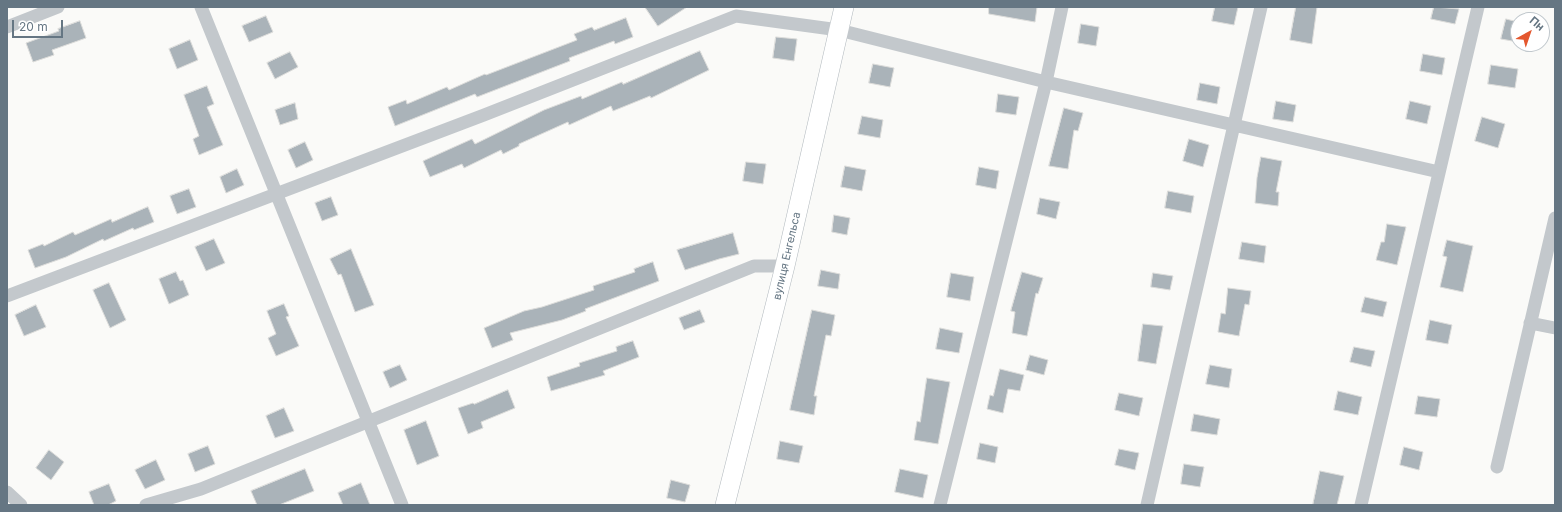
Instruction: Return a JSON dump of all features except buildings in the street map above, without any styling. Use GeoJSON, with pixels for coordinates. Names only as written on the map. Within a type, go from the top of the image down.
{"type":"FeatureCollection","features":[{"type":"Feature","properties":{"kind":"street"},"geometry":{"type":"LineString","coordinates":[[7,27],[58,7]]}},
{"type":"Feature","properties":{"kind":"street"},"geometry":{"type":"LineString","coordinates":[[201,7],[402,505]]}},
{"type":"Feature","properties":{"kind":"street","name":"вулиця Енгельса"},"geometry":{"type":"LineString","coordinates":[[725,505],[785,266],[844,7]]}},
{"type":"Feature","properties":{"kind":"street"},"geometry":{"type":"LineString","coordinates":[[940,505],[1046,82],[1062,7]]}},
{"type":"Feature","properties":{"kind":"street"},"geometry":{"type":"LineString","coordinates":[[1147,505],[1261,7]]}},
{"type":"Feature","properties":{"kind":"street"},"geometry":{"type":"LineString","coordinates":[[1361,505],[1478,7]]}},
{"type":"Feature","properties":{"kind":"street"},"geometry":{"type":"LineString","coordinates":[[7,296],[276,195],[736,16],[839,30],[1046,82],[1439,172]]}},
{"type":"Feature","properties":{"kind":"street"},"geometry":{"type":"LineString","coordinates":[[1497,467],[1555,218]]}},
{"type":"Feature","properties":{"kind":"street"},"geometry":{"type":"LineString","coordinates":[[146,505],[201,489],[754,266],[785,266]]}},
{"type":"Feature","properties":{"kind":"street"},"geometry":{"type":"LineString","coordinates":[[1530,323],[1555,328]]}},
{"type":"Feature","properties":{"kind":"street"},"geometry":{"type":"LineString","coordinates":[[7,492],[21,505]]}}]}
